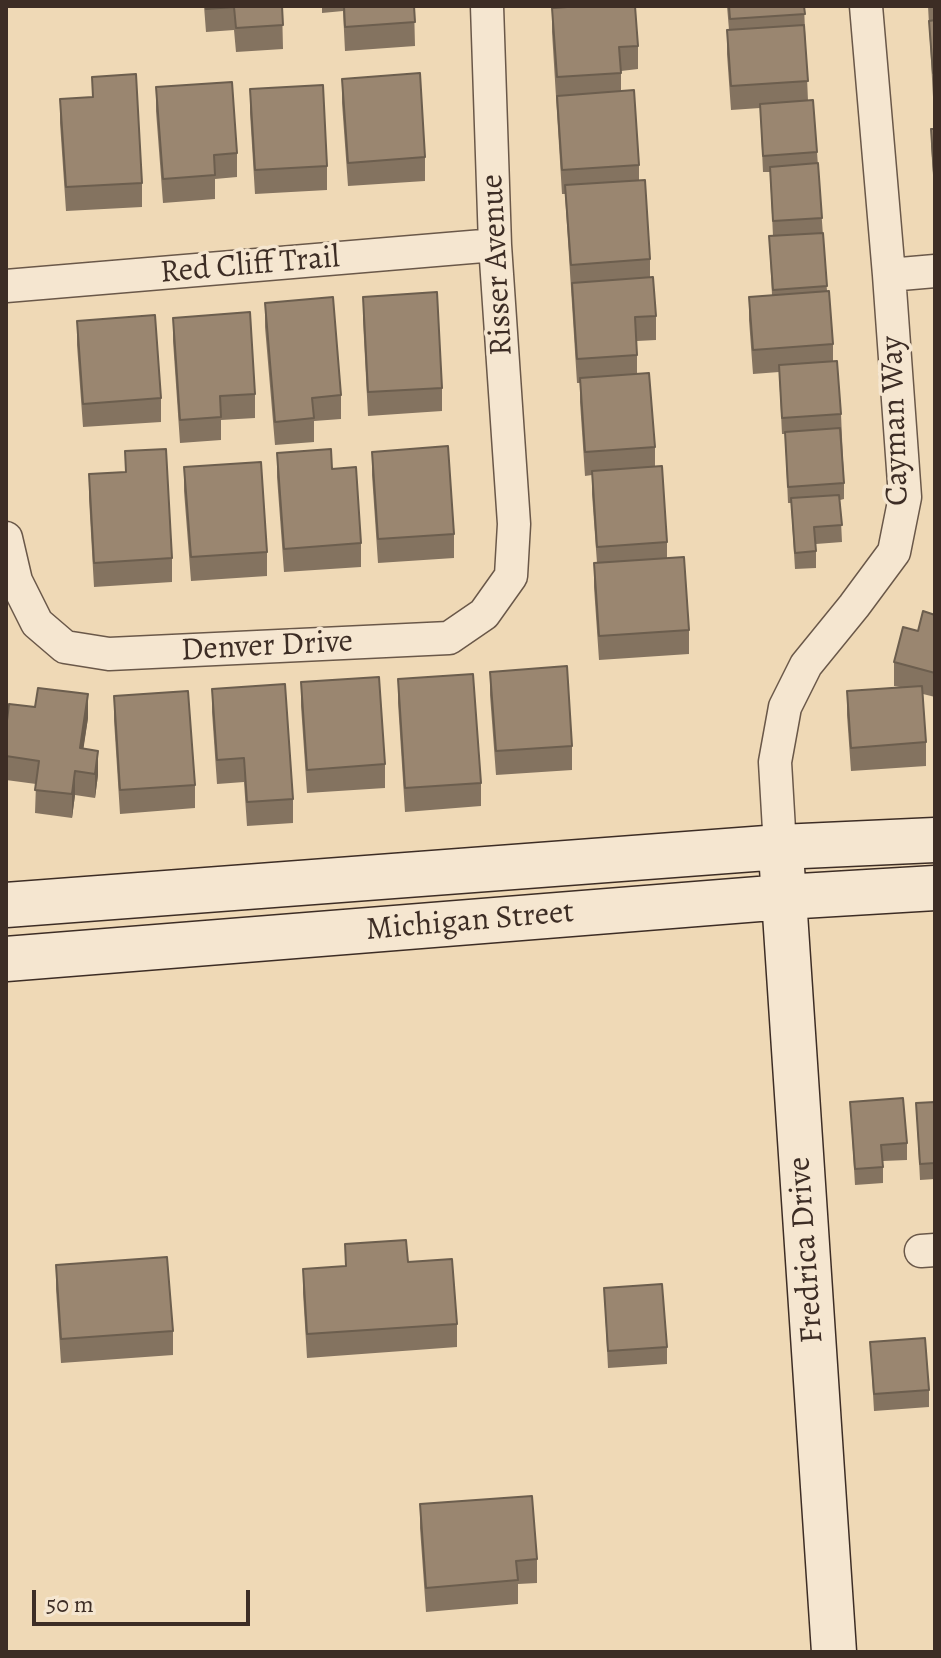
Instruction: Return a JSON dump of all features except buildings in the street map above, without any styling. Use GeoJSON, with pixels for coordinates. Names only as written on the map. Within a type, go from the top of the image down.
{"type":"FeatureCollection","features":[{"type":"Feature","properties":{"kind":"street","name":"Risser Avenue"},"geometry":{"type":"LineString","coordinates":[[487,6],[495,245],[514,524]]}},
{"type":"Feature","properties":{"kind":"street","name":"Cayman Way"},"geometry":{"type":"LineString","coordinates":[[780,847],[775,762],[785,707],[806,665],[894,552],[905,497],[866,6]]}},
{"type":"Feature","properties":{"kind":"street","name":"Red Cliff Trail"},"geometry":{"type":"LineString","coordinates":[[6,286],[495,245]]}},
{"type":"Feature","properties":{"kind":"street"},"geometry":{"type":"LineString","coordinates":[[889,275],[935,271]]}},
{"type":"Feature","properties":{"kind":"street","name":"Denver Drive"},"geometry":{"type":"LineString","coordinates":[[6,538],[16,581],[37,623],[65,647],[109,654],[449,638],[484,614],[511,576],[514,524]]}},
{"type":"Feature","properties":{"kind":"street","name":"Michigan Street"},"geometry":{"type":"LineString","coordinates":[[6,905],[780,847],[935,840]]}},
{"type":"Feature","properties":{"kind":"street","name":"Fredrica Drive"},"geometry":{"type":"LineString","coordinates":[[780,847],[834,1652]]}},
{"type":"Feature","properties":{"kind":"street","name":"Michigan Street"},"geometry":{"type":"LineString","coordinates":[[6,959],[784,897],[935,888]]}}]}
